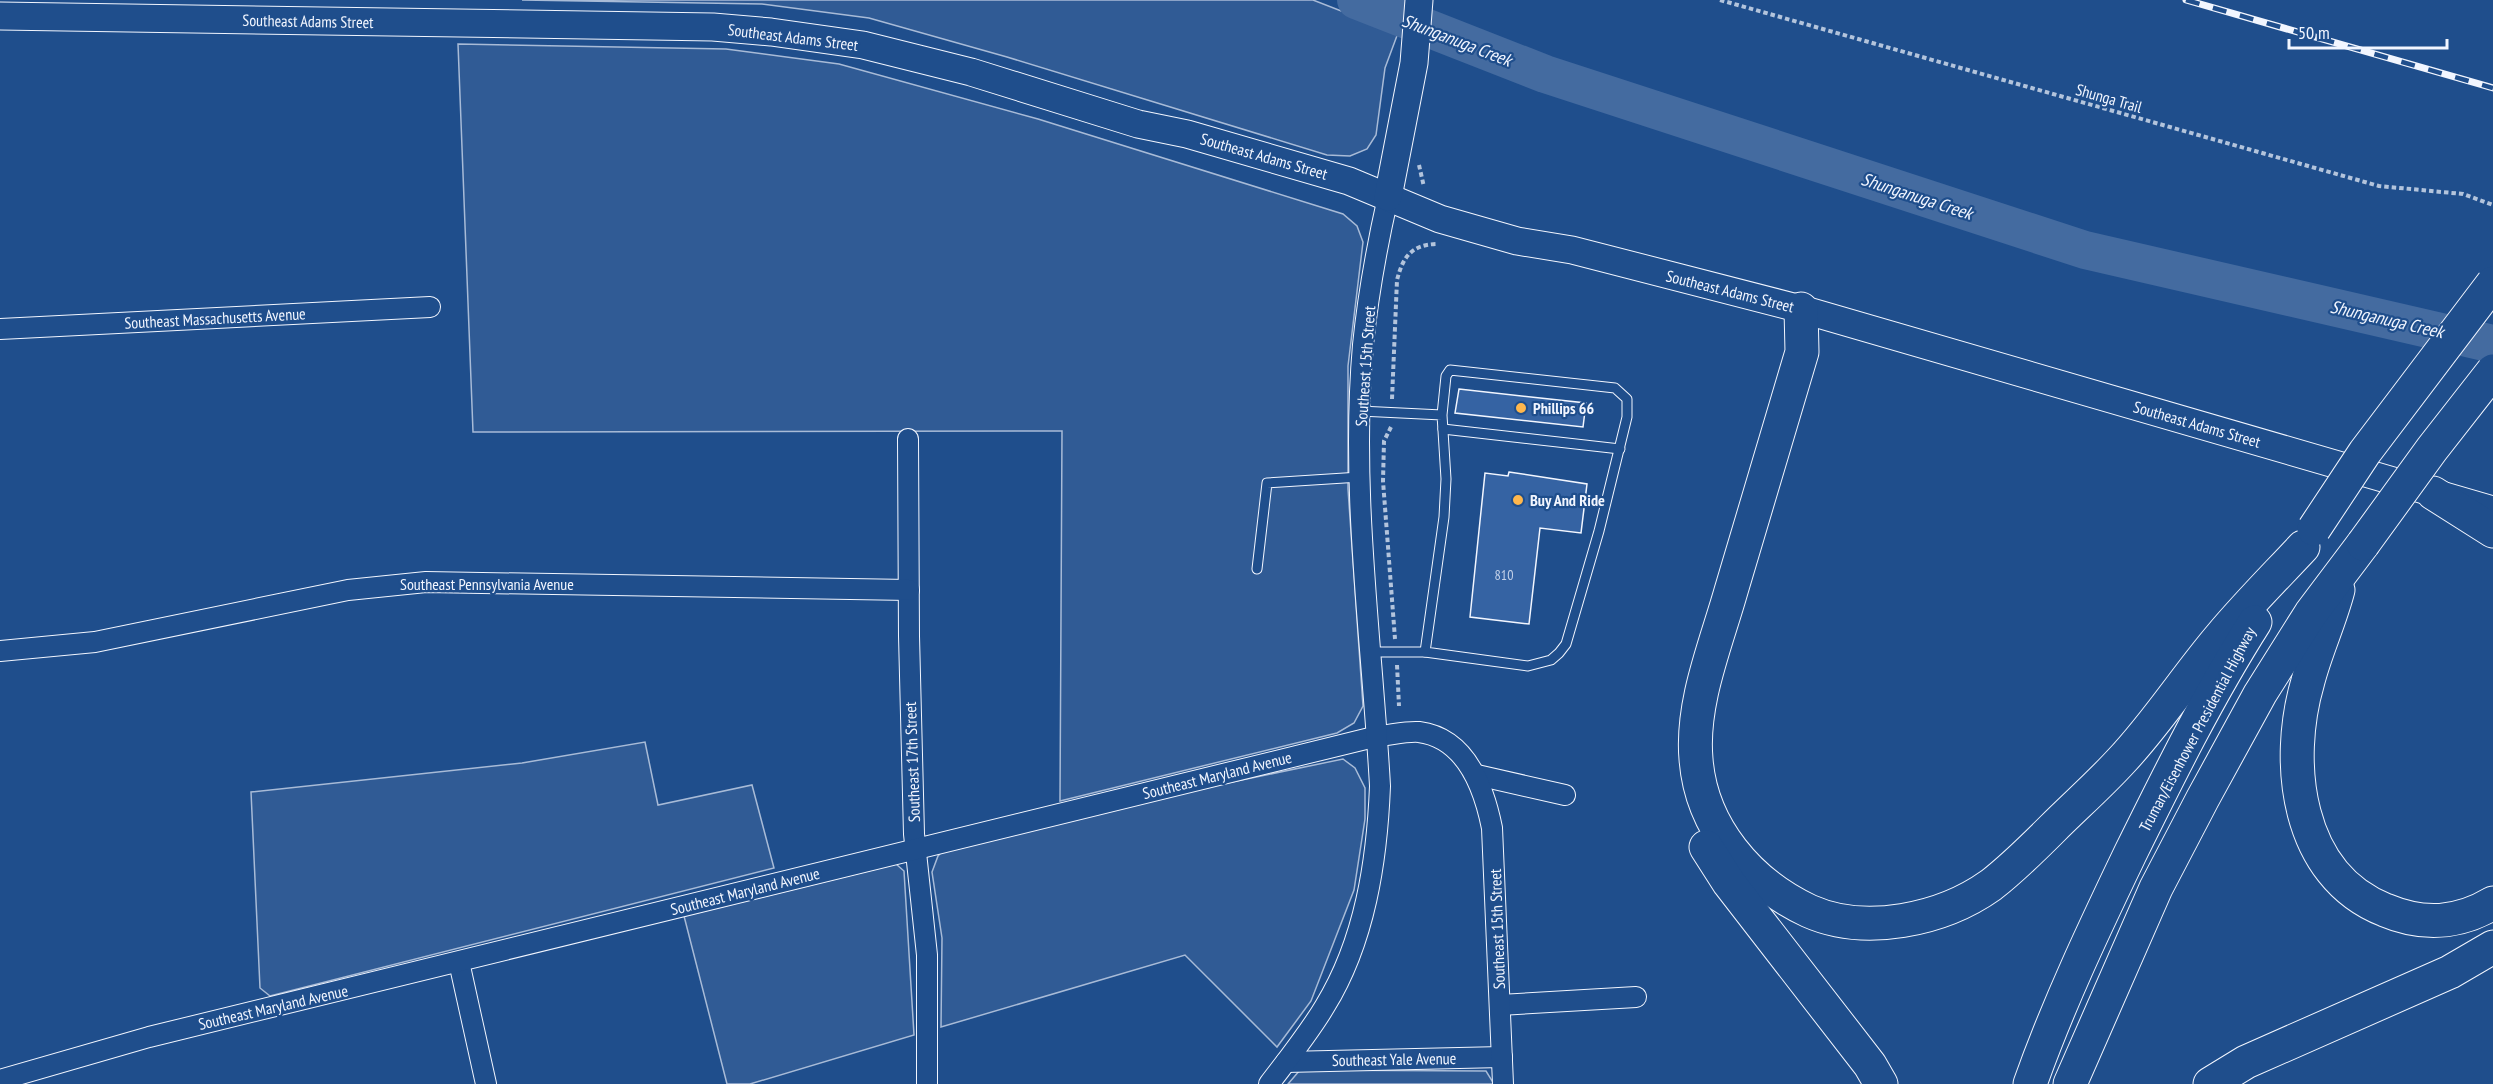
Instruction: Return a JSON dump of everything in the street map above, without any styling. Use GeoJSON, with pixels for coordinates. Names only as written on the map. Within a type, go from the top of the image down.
{"type":"FeatureCollection","features":[{"type":"Feature","properties":{"kind":"highway","name":"Truman/Eisenhower Presidential Highway"},"geometry":{"type":"LineString","coordinates":[[2030,1084],[2079,962],[2162,789],[2232,659],[2308,538],[2379,433],[2493,283]]}},
{"type":"Feature","properties":{"kind":"highway"},"geometry":{"type":"LineString","coordinates":[[1801,309],[1802,352],[1711,659],[1696,731],[1696,759],[1702,793],[1712,817],[1738,860],[1762,883],[1787,901],[1816,914],[1846,921],[1882,922],[1939,911],[1990,886],[2013,867],[2122,760],[2222,635],[2308,538]]}},
{"type":"Feature","properties":{"kind":"highway"},"geometry":{"type":"LineString","coordinates":[[1801,309],[1780,346],[1680,697],[1676,731],[1677,756],[1686,804],[1700,838],[1729,883],[1870,1065],[1881,1084]]}},
{"type":"Feature","properties":{"kind":"highway"},"geometry":{"type":"LineString","coordinates":[[2070,1084],[2156,888],[2260,694],[2311,613],[2432,449],[2493,371]]}},
{"type":"Feature","properties":{"kind":"highway"},"geometry":{"type":"LineString","coordinates":[[2433,493],[2493,531]]}},
{"type":"Feature","properties":{"kind":"highway"},"geometry":{"type":"LineString","coordinates":[[2342,574],[2329,626],[2307,681],[2297,749],[2301,804],[2313,840],[2328,866],[2349,889],[2375,907],[2402,917],[2443,922],[2472,916],[2493,903]]}},
{"type":"Feature","properties":{"kind":"highway"},"geometry":{"type":"LineString","coordinates":[[2210,1084],[2246,1062],[2450,972],[2493,947]]}},
{"type":"Feature","properties":{"kind":"main road","name":"Southeast 15th Street"},"geometry":{"type":"LineString","coordinates":[[1388,197],[1403,128],[1419,0]]}},
{"type":"Feature","properties":{"kind":"main road","name":"Southeast Adams Street"},"geometry":{"type":"LineString","coordinates":[[0,16],[713,27],[863,45],[970,72],[1138,124],[1187,134],[1349,181],[1440,219],[1517,241],[1572,250],[1801,309],[2493,510]]}},
{"type":"Feature","properties":{"kind":"street","name":"Southeast 15th Street"},"geometry":{"type":"LineString","coordinates":[[1269,1084],[1326,1005],[1346,963],[1361,921],[1372,875],[1378,830],[1380,786],[1360,477],[1360,411],[1367,313],[1377,245],[1388,197]]}},
{"type":"Feature","properties":{"kind":"street","name":"Southeast Massachusetts Avenue"},"geometry":{"type":"LineString","coordinates":[[0,329],[430,307]]}},
{"type":"Feature","properties":{"kind":"street","name":"Southeast 17th Street"},"geometry":{"type":"LineString","coordinates":[[908,439],[909,590],[916,849],[927,955],[927,1084]]}},
{"type":"Feature","properties":{"kind":"street","name":"Southeast Pennsylvania Avenue"},"geometry":{"type":"LineString","coordinates":[[0,651],[44,649],[94,642],[348,590],[426,582],[909,590]]}},
{"type":"Feature","properties":{"kind":"street","name":"Southeast Maryland Avenue"},"geometry":{"type":"LineString","coordinates":[[0,1080],[148,1037],[1377,736],[1417,732],[1433,735],[1448,742],[1477,776]]}},
{"type":"Feature","properties":{"kind":"street","name":"Southeast 15th Street"},"geometry":{"type":"LineString","coordinates":[[1477,776],[1486,795],[1492,828],[1503,1084]]}},
{"type":"Feature","properties":{"kind":"street"},"geometry":{"type":"LineString","coordinates":[[1477,776],[1565,795]]}},
{"type":"Feature","properties":{"kind":"street"},"geometry":{"type":"LineString","coordinates":[[459,962],[486,1084]]}},
{"type":"Feature","properties":{"kind":"street"},"geometry":{"type":"LineString","coordinates":[[1500,1005],[1636,997]]}},
{"type":"Feature","properties":{"kind":"street","name":"Southeast Yale Avenue"},"geometry":{"type":"LineString","coordinates":[[1286,1062],[1502,1057]]}},
{"type":"Feature","properties":{"kind":"lane"},"geometry":{"type":"LineString","coordinates":[[1372,652],[1425,652],[1528,666],[1541,664],[1559,653],[1566,644],[1620,449],[1628,407],[1622,392],[1615,388],[1450,370],[1446,376],[1442,415],[1446,479],[1444,517],[1425,652]]}},
{"type":"Feature","properties":{"kind":"lane"},"geometry":{"type":"LineString","coordinates":[[1360,411],[1442,415]]}},
{"type":"Feature","properties":{"kind":"lane"},"geometry":{"type":"LineString","coordinates":[[1443,429],[1620,449]]}},
{"type":"Feature","properties":{"kind":"lane"},"geometry":{"type":"LineString","coordinates":[[1257,569],[1267,483],[1360,477]]}},
{"type":"Feature","properties":{"kind":"path","name":"Shunga Trail"},"geometry":{"type":"LineString","coordinates":[[1720,0],[2379,186],[2463,194],[2493,205]]}},
{"type":"Feature","properties":{"kind":"shaded area"},"geometry":{"type":"Polygon","coordinates":[[[522,0],[1313,0],[1398,33],[1385,68],[1376,135],[1367,149],[1350,156],[1327,155],[1007,57],[869,18],[762,4],[522,0]]]}},
{"type":"Feature","properties":{"kind":"shaded area"},"geometry":{"type":"Polygon","coordinates":[[[458,44],[726,49],[839,64],[1038,119],[1343,214],[1357,226],[1363,242],[1348,366],[1348,489],[1363,706],[1354,723],[1337,733],[1060,801],[1062,431],[473,432],[458,44]]]}},
{"type":"Feature","properties":{"kind":"shaded area"},"geometry":{"type":"Polygon","coordinates":[[[645,742],[658,805],[752,785],[774,868],[270,996],[260,988],[251,792],[522,763],[645,742]]]}},
{"type":"Feature","properties":{"kind":"shaded area"},"geometry":{"type":"Polygon","coordinates":[[[1343,759],[1355,768],[1365,788],[1365,819],[1354,890],[1311,1001],[1277,1047],[1185,955],[941,1027],[942,938],[932,872],[938,856],[952,840],[1343,759]]]}},
{"type":"Feature","properties":{"kind":"shaded area"},"geometry":{"type":"Polygon","coordinates":[[[896,864],[904,871],[914,1035],[750,1084],[727,1084],[684,916],[896,864]]]}},
{"type":"Feature","properties":{"kind":"shaded area"},"geometry":{"type":"Polygon","coordinates":[[[1300,1070],[1486,1071],[1494,1084],[1288,1084],[1300,1070]]]}},
{"type":"Feature","properties":{"kind":"building","name":"Phillips 66"},"geometry":{"type":"Polygon","coordinates":[[[1459,389],[1586,403],[1583,427],[1455,413],[1459,389]]]}},
{"type":"Feature","properties":{"kind":"building"},"geometry":{"type":"Polygon","coordinates":[[[1509,472],[1587,484],[1581,533],[1540,528],[1529,624],[1470,617],[1485,473],[1508,476],[1509,472]]]}},
{"type":"Feature","properties":{"kind":"waterway","name":"Shunganuga Creek"},"geometry":{"type":"LineString","coordinates":[[1356,0],[1545,74],[2085,250],[2493,344]]}},
{"type":"Feature","properties":{"kind":"railway"},"geometry":{"type":"LineString","coordinates":[[2186,0],[2493,88]]}},
{"type":"Feature","properties":{"kind":"place","name":"Phillips 66"},"geometry":{"type":"Point","coordinates":[1521,408]}},
{"type":"Feature","properties":{"kind":"place","name":"Buy And Ride"},"geometry":{"type":"Point","coordinates":[1518,500]}}]}
